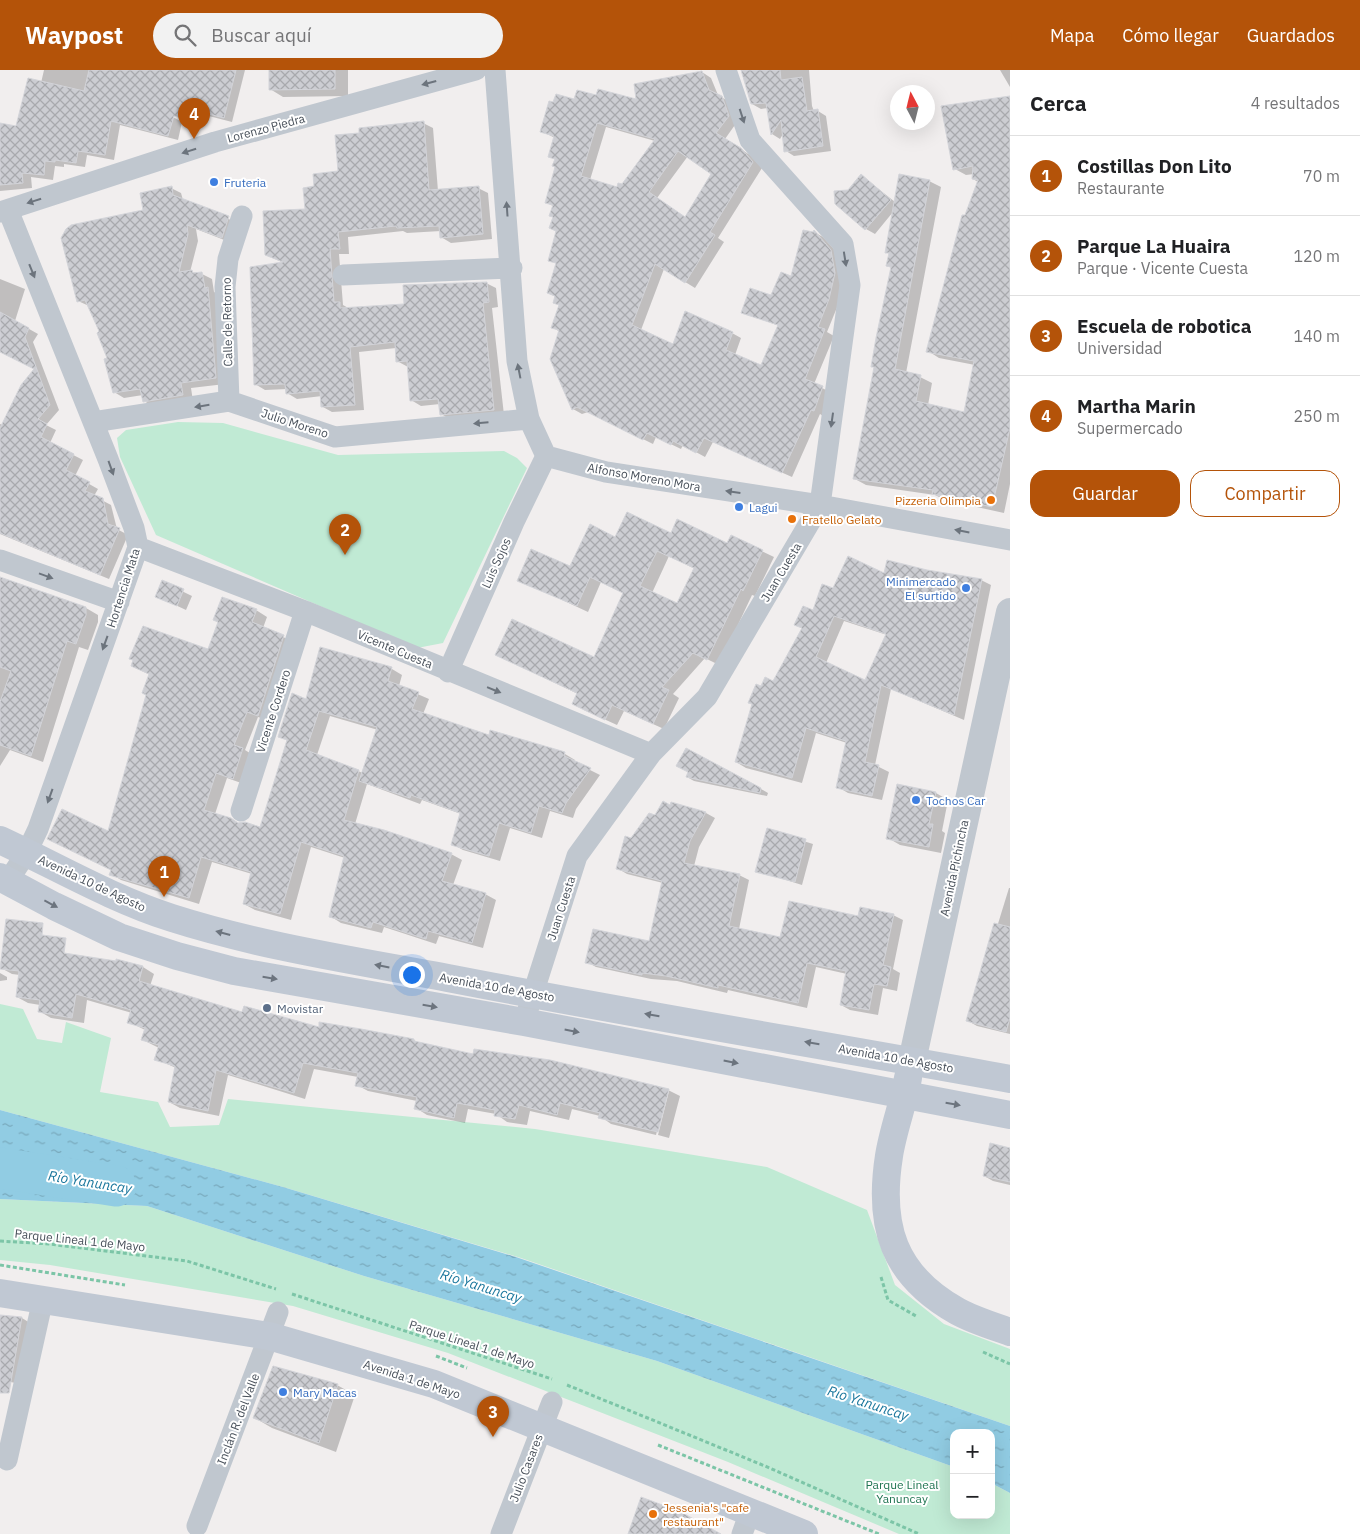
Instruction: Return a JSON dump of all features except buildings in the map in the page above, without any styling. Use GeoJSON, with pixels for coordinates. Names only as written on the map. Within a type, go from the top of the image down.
{"type":"FeatureCollection","features":[{"type":"Feature","properties":{"kind":"main road","name":"Avenida 10 de Agosto"},"geometry":{"type":"LineString","coordinates":[[0,840],[128,901],[170,918],[285,947],[533,995],[1010,1078]]}},
{"type":"Feature","properties":{"kind":"main road"},"geometry":{"type":"LineString","coordinates":[[4,879],[118,937],[234,972],[524,1022],[1010,1114]]}},
{"type":"Feature","properties":{"kind":"main road","name":"Avenida Pichincha"},"geometry":{"type":"LineString","coordinates":[[912,1061],[889,1155],[885,1186],[884,1212],[891,1242],[905,1266],[927,1291],[957,1312],[1010,1332]]}},
{"type":"Feature","properties":{"kind":"main road","name":"Avenida 1 de Mayo"},"geometry":{"type":"LineString","coordinates":[[0,1293],[273,1324],[434,1384],[541,1428],[746,1523],[804,1534]]}},
{"type":"Feature","properties":{"kind":"street","name":"Lorenzo Piedra"},"geometry":{"type":"LineString","coordinates":[[4,211],[215,142],[476,70]]}},
{"type":"Feature","properties":{"kind":"street"},"geometry":{"type":"LineString","coordinates":[[495,70],[512,268],[517,361],[529,419],[546,456]]}},
{"type":"Feature","properties":{"kind":"street","name":"Juan Cuesta"},"geometry":{"type":"LineString","coordinates":[[524,1022],[578,856],[651,754],[707,697],[820,505],[850,285],[843,244],[750,140],[726,70]]}},
{"type":"Feature","properties":{"kind":"street","name":"Hortencia Mata"},"geometry":{"type":"LineString","coordinates":[[4,211],[93,422],[134,528],[138,547],[38,829],[27,852],[4,879]]}},
{"type":"Feature","properties":{"kind":"street","name":"Calle de Retorno"},"geometry":{"type":"LineString","coordinates":[[229,401],[225,288],[228,260],[242,216]]}},
{"type":"Feature","properties":{"kind":"street"},"geometry":{"type":"LineString","coordinates":[[343,275],[512,268]]}},
{"type":"Feature","properties":{"kind":"street","name":"Julio Moreno"},"geometry":{"type":"LineString","coordinates":[[93,422],[229,401],[335,436],[529,419]]}},
{"type":"Feature","properties":{"kind":"street","name":"Alfonso Moreno Mora"},"geometry":{"type":"LineString","coordinates":[[546,456],[623,475],[820,505],[1010,540]]}},
{"type":"Feature","properties":{"kind":"street","name":"Luis Sojos"},"geometry":{"type":"LineString","coordinates":[[448,672],[514,522],[546,456]]}},
{"type":"Feature","properties":{"kind":"street","name":"Vicente Cuesta"},"geometry":{"type":"LineString","coordinates":[[138,547],[306,612],[651,754]]}},
{"type":"Feature","properties":{"kind":"street"},"geometry":{"type":"LineString","coordinates":[[0,560],[119,602]]}},
{"type":"Feature","properties":{"kind":"street","name":"Vicente Cordero"},"geometry":{"type":"LineString","coordinates":[[241,811],[306,612]]}},
{"type":"Feature","properties":{"kind":"street","name":"Avenida Pichincha"},"geometry":{"type":"LineString","coordinates":[[912,1061],[1010,612]]}},
{"type":"Feature","properties":{"kind":"street"},"geometry":{"type":"LineString","coordinates":[[8,1460],[43,1299]]}},
{"type":"Feature","properties":{"kind":"street","name":"Inclán R. del Valle"},"geometry":{"type":"LineString","coordinates":[[197,1526],[273,1324]]}},
{"type":"Feature","properties":{"kind":"street","name":"Julio Casares"},"geometry":{"type":"LineString","coordinates":[[501,1534],[552,1402]]}},
{"type":"Feature","properties":{"kind":"path","name":"Parque Lineal 1 de Mayo"},"geometry":{"type":"LineString","coordinates":[[0,1241],[49,1244],[187,1261],[279,1290]]}},
{"type":"Feature","properties":{"kind":"path","name":"Parque Lineal 1 de Mayo"},"geometry":{"type":"LineString","coordinates":[[288,1292],[552,1379],[765,1466],[919,1534]]}},
{"type":"Feature","properties":{"kind":"green space"},"geometry":{"type":"Polygon","coordinates":[[[178,422],[223,423],[338,455],[504,451],[517,458],[527,468],[443,643],[417,648],[156,535],[120,457],[117,438],[126,430],[178,422]]]}},
{"type":"Feature","properties":{"kind":"green space"},"geometry":{"type":"Polygon","coordinates":[[[0,1004],[23,1009],[37,1039],[62,1043],[66,1022],[111,1038],[100,1092],[158,1102],[170,1127],[219,1125],[228,1099],[535,1129],[767,1167],[867,1210],[895,1285],[944,1324],[1010,1349],[1010,1426],[521,1258],[283,1187],[0,1110],[0,1004]]]}},
{"type":"Feature","properties":{"kind":"green space","name":"Parque Lineal Yanuncay"},"geometry":{"type":"Polygon","coordinates":[[[0,1199],[147,1206],[364,1276],[657,1361],[950,1466],[950,1519],[995,1519],[995,1485],[1010,1493],[1010,1534],[899,1534],[728,1462],[448,1353],[293,1306],[50,1265],[0,1260],[0,1199]]]}},
{"type":"Feature","properties":{"kind":"water"},"geometry":{"type":"Polygon","coordinates":[[[0,1110],[283,1187],[516,1257],[1010,1426],[1010,1493],[995,1485],[995,1429],[950,1429],[950,1466],[657,1361],[364,1276],[147,1206],[0,1199],[0,1185],[31,1184],[71,1175],[74,1169],[0,1148],[0,1110]]]}},
{"type":"Feature","properties":{"kind":"waterway","name":"Río Yanuncay"},"geometry":{"type":"LineString","coordinates":[[0,1168],[116,1186]]}},
{"type":"Feature","properties":{"kind":"place","name":"Martha Marin"},"geometry":{"type":"Point","coordinates":[194,139]}},
{"type":"Feature","properties":{"kind":"place","name":"Fruteria"},"geometry":{"type":"Point","coordinates":[214,182]}},
{"type":"Feature","properties":{"kind":"place","name":"Pizzeria Olimpia"},"geometry":{"type":"Point","coordinates":[991,500]}},
{"type":"Feature","properties":{"kind":"place","name":"Lagui"},"geometry":{"type":"Point","coordinates":[739,507]}},
{"type":"Feature","properties":{"kind":"place","name":"Fratello Gelato"},"geometry":{"type":"Point","coordinates":[792,519]}},
{"type":"Feature","properties":{"kind":"place","name":"Parque La Huaira"},"geometry":{"type":"Point","coordinates":[345,555]}},
{"type":"Feature","properties":{"kind":"place","name":"Minimercado El surtido"},"geometry":{"type":"Point","coordinates":[966,588]}},
{"type":"Feature","properties":{"kind":"place","name":"Tochos Car"},"geometry":{"type":"Point","coordinates":[916,800]}},
{"type":"Feature","properties":{"kind":"place","name":"Costillas Don Lito"},"geometry":{"type":"Point","coordinates":[164,897]}},
{"type":"Feature","properties":{"kind":"place","name":"Movistar"},"geometry":{"type":"Point","coordinates":[267,1008]}},
{"type":"Feature","properties":{"kind":"place","name":"Mary Macas"},"geometry":{"type":"Point","coordinates":[283,1392]}},
{"type":"Feature","properties":{"kind":"place","name":"Escuela de robotica"},"geometry":{"type":"Point","coordinates":[493,1437]}},
{"type":"Feature","properties":{"kind":"place","name":"Jessenia's \"cafe restaurant\""},"geometry":{"type":"Point","coordinates":[653,1514]}}]}
